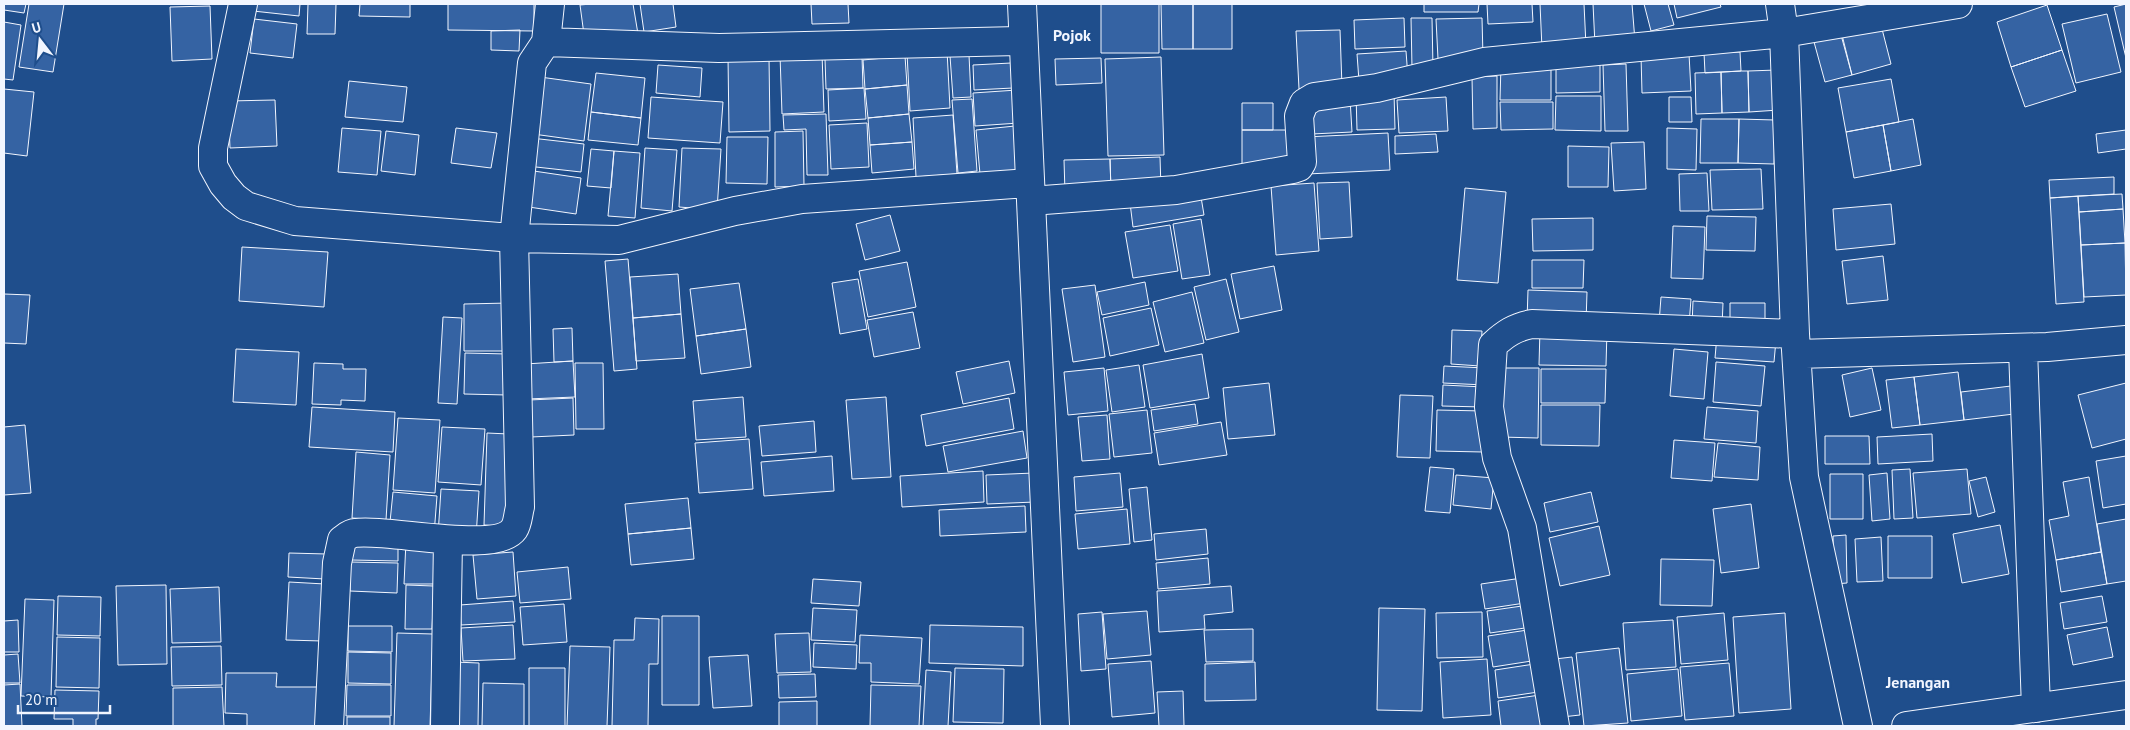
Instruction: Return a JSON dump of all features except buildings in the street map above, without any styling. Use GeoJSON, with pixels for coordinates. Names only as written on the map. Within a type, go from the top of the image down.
{"type":"FeatureCollection","features":[{"type":"Feature","properties":{"kind":"street"},"geometry":{"type":"LineString","coordinates":[[243,4],[213,148],[214,166],[222,184],[246,206],[295,222],[514,238],[619,240],[735,211],[802,199],[1030,192],[1176,190],[1293,169],[1300,166],[1302,162],[1299,116],[1304,103],[1314,97],[1377,88],[1484,62],[1784,33],[1958,4]]}},
{"type":"Feature","properties":{"kind":"street"},"geometry":{"type":"LineString","coordinates":[[329,726],[336,563],[342,540],[355,532],[448,540],[499,539],[514,530],[517,522],[520,506],[514,238],[532,63],[546,42],[550,4]]}},
{"type":"Feature","properties":{"kind":"street"},"geometry":{"type":"LineString","coordinates":[[1022,4],[1055,726]]}},
{"type":"Feature","properties":{"kind":"street"},"geometry":{"type":"LineString","coordinates":[[1780,4],[1784,33],[1796,344],[1804,477],[1858,726]]}},
{"type":"Feature","properties":{"kind":"street"},"geometry":{"type":"LineString","coordinates":[[546,42],[720,48],[1023,41]]}},
{"type":"Feature","properties":{"kind":"street"},"geometry":{"type":"LineString","coordinates":[[1555,726],[1522,528],[1497,458],[1489,407],[1493,345],[1506,333],[1521,326],[1532,324],[1796,344],[2023,348],[2126,340]]}},
{"type":"Feature","properties":{"kind":"street"},"geometry":{"type":"LineString","coordinates":[[2023,348],[2036,708]]}},
{"type":"Feature","properties":{"kind":"street"},"geometry":{"type":"LineString","coordinates":[[445,726],[448,540]]}},
{"type":"Feature","properties":{"kind":"street"},"geometry":{"type":"LineString","coordinates":[[1906,726],[2126,695]]}},
{"type":"Feature","properties":{"kind":"district","name":"Pojok"},"geometry":{"type":"Point","coordinates":[1072,35]}},
{"type":"Feature","properties":{"kind":"district","name":"Jenangan"},"geometry":{"type":"Point","coordinates":[1918,682]}}]}
